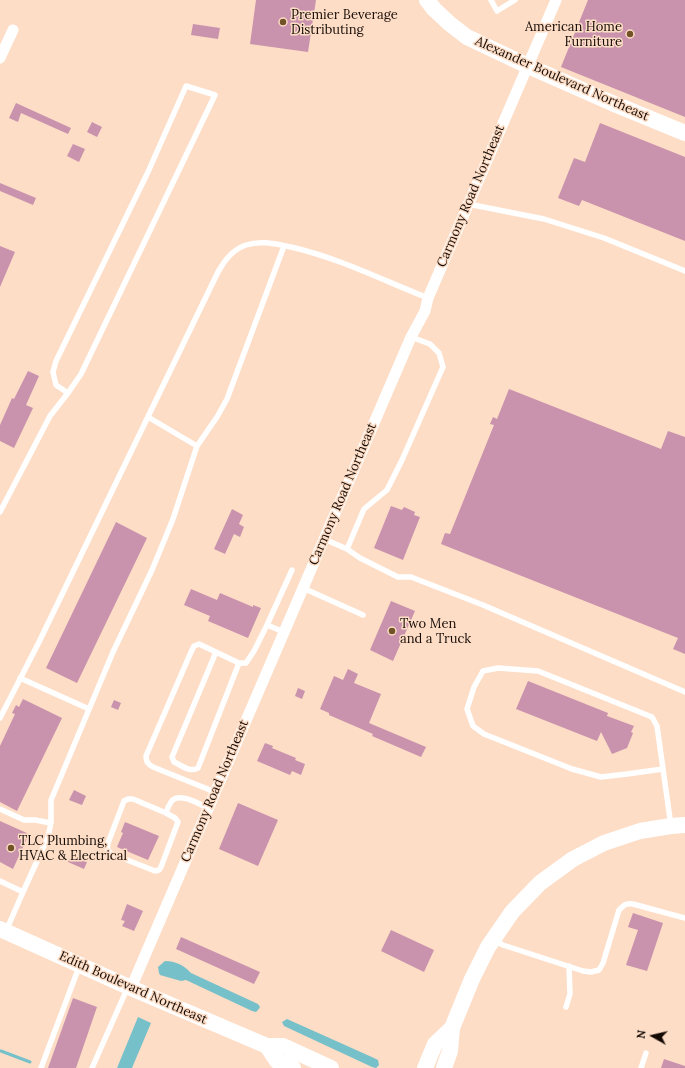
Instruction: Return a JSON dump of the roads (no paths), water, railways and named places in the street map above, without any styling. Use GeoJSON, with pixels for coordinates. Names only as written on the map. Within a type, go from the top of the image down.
{"type":"FeatureCollection","features":[{"type":"Feature","properties":{"kind":"street","name":"Alexander Boulevard Northeast"},"geometry":{"type":"LineString","coordinates":[[427,0],[450,24],[467,37],[612,103],[685,133]]}},
{"type":"Feature","properties":{"kind":"street","name":"Carmony Road Northeast"},"geometry":{"type":"LineString","coordinates":[[129,987],[215,792],[411,337],[425,311],[428,298],[556,0]]}},
{"type":"Feature","properties":{"kind":"street"},"geometry":{"type":"LineString","coordinates":[[0,58],[14,30]]}},
{"type":"Feature","properties":{"kind":"street"},"geometry":{"type":"LineString","coordinates":[[444,1068],[450,1051],[452,1028],[472,979],[488,947],[512,912],[540,883],[574,859],[604,843],[640,831],[678,825]]}},
{"type":"Feature","properties":{"kind":"street","name":"Edith Boulevard Northeast"},"geometry":{"type":"LineString","coordinates":[[3,930],[129,987],[266,1046],[283,1046],[331,1068]]}},
{"type":"Feature","properties":{"kind":"street"},"geometry":{"type":"LineString","coordinates":[[424,1066],[435,1044],[452,1028]]}},
{"type":"Feature","properties":{"kind":"street","name":"Edith Boulevard Northeast"},"geometry":{"type":"LineString","coordinates":[[266,1046],[277,1060],[293,1068]]}},
{"type":"Feature","properties":{"kind":"lane"},"geometry":{"type":"LineString","coordinates":[[491,0],[497,11],[515,0]]}},
{"type":"Feature","properties":{"kind":"lane"},"geometry":{"type":"LineString","coordinates":[[0,512],[50,416],[68,392],[81,374],[215,95],[186,86],[148,172],[56,361],[53,372],[56,385],[68,392]]}},
{"type":"Feature","properties":{"kind":"lane"},"geometry":{"type":"LineString","coordinates":[[468,204],[551,222],[604,238],[685,270]]}},
{"type":"Feature","properties":{"kind":"lane"},"geometry":{"type":"LineString","coordinates":[[0,718],[39,642],[218,272],[231,254],[246,245],[268,242],[330,258],[428,298]]}},
{"type":"Feature","properties":{"kind":"lane"},"geometry":{"type":"LineString","coordinates":[[3,930],[23,892],[48,838],[51,800],[113,652],[152,570],[173,519],[197,446],[217,417],[227,399],[284,246]]}},
{"type":"Feature","properties":{"kind":"lane"},"geometry":{"type":"LineString","coordinates":[[347,548],[364,509],[387,490],[402,460],[443,367],[439,353],[430,344],[411,337]]}},
{"type":"Feature","properties":{"kind":"lane"},"geometry":{"type":"LineString","coordinates":[[148,417],[197,446]]}},
{"type":"Feature","properties":{"kind":"lane"},"geometry":{"type":"LineString","coordinates":[[324,539],[347,548],[360,558],[398,577],[411,577],[483,605],[685,692]]}},
{"type":"Feature","properties":{"kind":"lane"},"geometry":{"type":"LineString","coordinates":[[215,792],[153,767],[146,761],[146,756],[194,646],[199,644],[239,663],[246,663],[267,625],[292,570]]}},
{"type":"Feature","properties":{"kind":"lane"},"geometry":{"type":"LineString","coordinates":[[303,588],[363,615]]}},
{"type":"Feature","properties":{"kind":"lane"},"geometry":{"type":"LineString","coordinates":[[267,625],[284,632]]}},
{"type":"Feature","properties":{"kind":"lane"},"geometry":{"type":"LineString","coordinates":[[216,652],[172,757],[174,762],[191,770],[198,768],[239,663]]}},
{"type":"Feature","properties":{"kind":"lane"},"geometry":{"type":"LineString","coordinates":[[663,769],[601,777],[572,769],[484,734],[474,726],[467,709],[474,687],[484,671],[498,668],[538,671],[652,717],[657,726],[663,769],[678,825]]}},
{"type":"Feature","properties":{"kind":"lane"},"geometry":{"type":"LineString","coordinates":[[20,678],[89,709]]}},
{"type":"Feature","properties":{"kind":"lane"},"geometry":{"type":"LineString","coordinates":[[166,813],[171,800],[177,797],[183,797],[208,808]]}},
{"type":"Feature","properties":{"kind":"lane"},"geometry":{"type":"LineString","coordinates":[[133,799],[166,813],[175,818],[178,822],[162,867],[159,870],[155,871],[108,852],[108,844],[124,801],[133,799]]}},
{"type":"Feature","properties":{"kind":"lane"},"geometry":{"type":"LineString","coordinates":[[0,809],[24,820],[35,820],[50,823]]}},
{"type":"Feature","properties":{"kind":"lane"},"geometry":{"type":"LineString","coordinates":[[0,881],[23,892]]}},
{"type":"Feature","properties":{"kind":"lane"},"geometry":{"type":"LineString","coordinates":[[493,940],[503,945],[591,972],[599,970],[603,963],[618,910],[624,905],[634,904],[685,918]]}},
{"type":"Feature","properties":{"kind":"lane"},"geometry":{"type":"LineString","coordinates":[[41,1068],[80,965]]}},
{"type":"Feature","properties":{"kind":"lane"},"geometry":{"type":"LineString","coordinates":[[566,1007],[570,994],[570,966]]}},
{"type":"Feature","properties":{"kind":"lane"},"geometry":{"type":"LineString","coordinates":[[92,1068],[129,987]]}},
{"type":"Feature","properties":{"kind":"lane"},"geometry":{"type":"LineString","coordinates":[[641,1068],[646,1053]]}},
{"type":"Feature","properties":{"kind":"water"},"geometry":{"type":"Polygon","coordinates":[[[165,961],[179,964],[191,973],[258,1004],[260,1007],[256,1012],[252,1011],[186,980],[181,981],[160,975],[158,967],[165,961]]]}},
{"type":"Feature","properties":{"kind":"water"},"geometry":{"type":"Polygon","coordinates":[[[138,1017],[151,1023],[132,1068],[117,1068],[138,1017]]]}},
{"type":"Feature","properties":{"kind":"water"},"geometry":{"type":"Polygon","coordinates":[[[287,1019],[378,1060],[379,1065],[376,1068],[372,1067],[284,1026],[282,1022],[287,1019]]]}},
{"type":"Feature","properties":{"kind":"waterway"},"geometry":{"type":"LineString","coordinates":[[1,1051],[30,1062]]}},
{"type":"Feature","properties":{"kind":"place","name":"Premier Beverage Distributing"},"geometry":{"type":"Point","coordinates":[283,22]}},
{"type":"Feature","properties":{"kind":"place","name":"American Home Furniture"},"geometry":{"type":"Point","coordinates":[630,34]}},
{"type":"Feature","properties":{"kind":"place","name":"Two Men and a Truck"},"geometry":{"type":"Point","coordinates":[392,631]}},
{"type":"Feature","properties":{"kind":"place","name":"TLC Plumbing, HVAC & Electrical"},"geometry":{"type":"Point","coordinates":[11,848]}}]}
